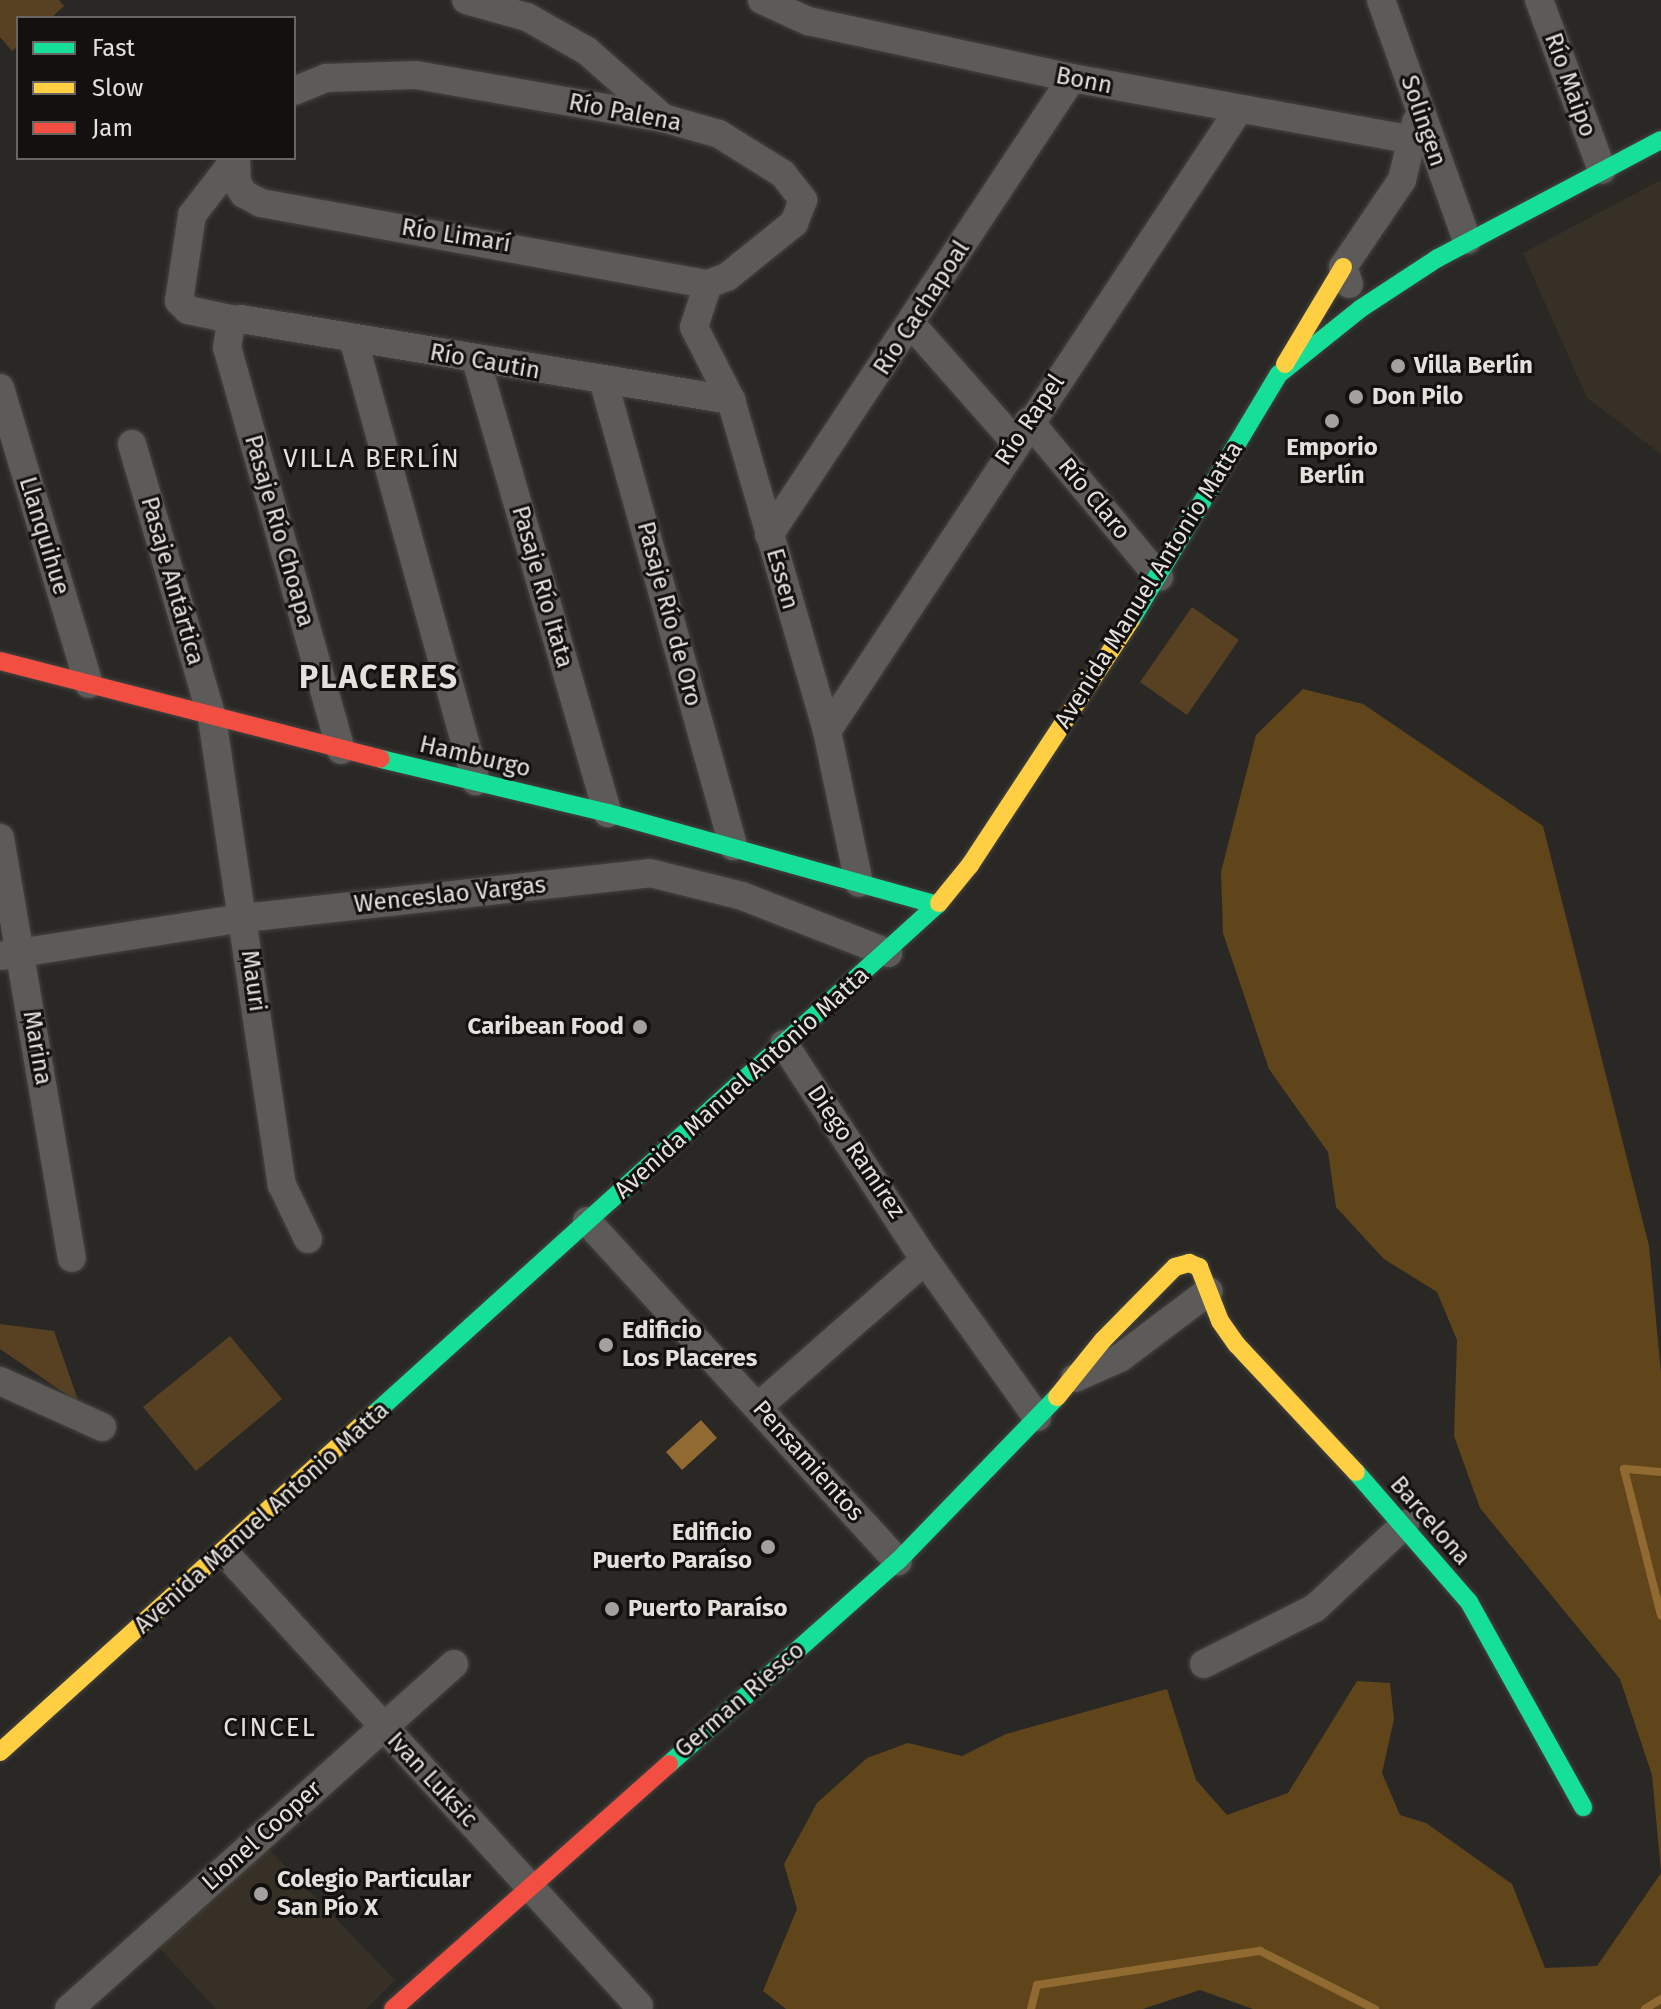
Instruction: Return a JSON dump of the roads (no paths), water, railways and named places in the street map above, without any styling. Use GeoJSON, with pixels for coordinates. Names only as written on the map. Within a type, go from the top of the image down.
{"type":"FeatureCollection","features":[{"type":"Feature","properties":{"kind":"street"},"geometry":{"type":"LineString","coordinates":[[466,0],[527,17],[587,51],[663,118]]}},
{"type":"Feature","properties":{"kind":"street","name":"Bonn"},"geometry":{"type":"LineString","coordinates":[[762,0],[817,23],[1072,78],[1238,111],[1421,142]]}},
{"type":"Feature","properties":{"kind":"street","name":"Solingen"},"geometry":{"type":"LineString","coordinates":[[1381,0],[1419,110],[1421,142],[1447,191],[1467,240]]}},
{"type":"Feature","properties":{"kind":"street","name":"Río Maipo"},"geometry":{"type":"LineString","coordinates":[[1539,0],[1602,170]]}},
{"type":"Feature","properties":{"kind":"street","name":"Río Palena"},"geometry":{"type":"LineString","coordinates":[[296,90],[326,78],[416,75],[663,118],[719,134],[783,174],[803,200],[794,223],[727,277],[708,284]]}},
{"type":"Feature","properties":{"kind":"street","name":"Río Cachapoal"},"geometry":{"type":"LineString","coordinates":[[769,535],[912,325],[1072,78]]}},
{"type":"Feature","properties":{"kind":"street","name":"Río Rapel"},"geometry":{"type":"LineString","coordinates":[[827,731],[1022,431],[1238,111]]}},
{"type":"Feature","properties":{"kind":"street","name":"Avenida Manuel Antonio Matta"},"geometry":{"type":"LineString","coordinates":[[0,1752],[226,1554],[587,1221],[888,953],[937,905],[970,865],[1159,577],[1279,374],[1360,309],[1467,240],[1661,140]]}},
{"type":"Feature","properties":{"kind":"street"},"geometry":{"type":"LineString","coordinates":[[1279,374],[1343,267],[1402,180],[1421,142]]}},
{"type":"Feature","properties":{"kind":"street","name":"Río Cautin"},"geometry":{"type":"LineString","coordinates":[[234,160],[192,215],[179,301],[188,310],[604,383],[731,400]]}},
{"type":"Feature","properties":{"kind":"street","name":"Río Limarí"},"geometry":{"type":"LineString","coordinates":[[236,160],[237,183],[244,194],[261,203],[708,284]]}},
{"type":"Feature","properties":{"kind":"street"},"geometry":{"type":"LineString","coordinates":[[1402,180],[1426,178],[1447,191]]}},
{"type":"Feature","properties":{"kind":"street"},"geometry":{"type":"LineString","coordinates":[[1343,267],[1360,309]]}},
{"type":"Feature","properties":{"kind":"street","name":"Essen"},"geometry":{"type":"LineString","coordinates":[[708,284],[694,327],[731,400],[827,731],[859,883]]}},
{"type":"Feature","properties":{"kind":"street","name":"Pasaje Río Choapa"},"geometry":{"type":"LineString","coordinates":[[238,320],[226,333],[227,348],[341,750]]}},
{"type":"Feature","properties":{"kind":"street","name":"Río Claro"},"geometry":{"type":"LineString","coordinates":[[912,325],[1022,431],[1159,577]]}},
{"type":"Feature","properties":{"kind":"street"},"geometry":{"type":"LineString","coordinates":[[353,338],[476,781]]}},
{"type":"Feature","properties":{"kind":"street","name":"Pasaje Río Itata"},"geometry":{"type":"LineString","coordinates":[[476,360],[608,813]]}},
{"type":"Feature","properties":{"kind":"street","name":"Pasaje Río de Oro"},"geometry":{"type":"LineString","coordinates":[[604,383],[733,846]]}},
{"type":"Feature","properties":{"kind":"street","name":"Llanquihue"},"geometry":{"type":"LineString","coordinates":[[0,388],[89,684]]}},
{"type":"Feature","properties":{"kind":"street","name":"Pasaje Antártica"},"geometry":{"type":"LineString","coordinates":[[132,444],[212,718]]}},
{"type":"Feature","properties":{"kind":"street","name":"Hamburgo"},"geometry":{"type":"LineString","coordinates":[[0,661],[212,718],[608,813],[937,905]]}},
{"type":"Feature","properties":{"kind":"street","name":"Mauri"},"geometry":{"type":"LineString","coordinates":[[212,718],[282,1185],[308,1239]]}},
{"type":"Feature","properties":{"kind":"street","name":"Marina"},"geometry":{"type":"LineString","coordinates":[[0,838],[10,954],[72,1258]]}},
{"type":"Feature","properties":{"kind":"street","name":"Wenceslao Vargas"},"geometry":{"type":"LineString","coordinates":[[10,954],[244,918],[650,873],[742,896],[888,953]]}},
{"type":"Feature","properties":{"kind":"street","name":"Diego Ramírez"},"geometry":{"type":"LineString","coordinates":[[784,1044],[925,1260],[1037,1417]]}},
{"type":"Feature","properties":{"kind":"street","name":"Pensamientos"},"geometry":{"type":"LineString","coordinates":[[587,1221],[898,1561]]}},
{"type":"Feature","properties":{"kind":"street"},"geometry":{"type":"LineString","coordinates":[[759,1406],[925,1260]]}},
{"type":"Feature","properties":{"kind":"street","name":"German Riesco"},"geometry":{"type":"LineString","coordinates":[[393,2009],[528,1884],[898,1561],[1075,1379],[1103,1340],[1175,1267],[1199,1267],[1209,1291],[1120,1358],[1075,1379]]}},
{"type":"Feature","properties":{"kind":"street","name":"Barcelona"},"geometry":{"type":"LineString","coordinates":[[1209,1291],[1220,1321],[1237,1345],[1405,1524],[1469,1602],[1583,1807]]}},
{"type":"Feature","properties":{"kind":"street"},"geometry":{"type":"LineString","coordinates":[[0,1381],[102,1427]]}},
{"type":"Feature","properties":{"kind":"street"},"geometry":{"type":"LineString","coordinates":[[1204,1664],[1315,1608],[1405,1524]]}},
{"type":"Feature","properties":{"kind":"street","name":"Ivan Luksic"},"geometry":{"type":"LineString","coordinates":[[226,1554],[639,2006]]}},
{"type":"Feature","properties":{"kind":"street","name":"Lionel Cooper"},"geometry":{"type":"LineString","coordinates":[[69,2009],[454,1664]]}},
{"type":"Feature","properties":{"kind":"waterway"},"geometry":{"type":"LineString","coordinates":[[1661,1472],[1624,1469],[1661,1615]]}},
{"type":"Feature","properties":{"kind":"waterway"},"geometry":{"type":"LineString","coordinates":[[1031,2009],[1037,1985],[1260,1951],[1375,2009]]}},
{"type":"Feature","properties":{"kind":"waterway"},"geometry":{"type":"LineString","coordinates":[[1645,2009],[1661,1999]]}},
{"type":"Feature","properties":{"kind":"place","name":"Villa Berlín"},"geometry":{"type":"Point","coordinates":[1398,366]}},
{"type":"Feature","properties":{"kind":"place","name":"Don Pilo"},"geometry":{"type":"Point","coordinates":[1356,397]}},
{"type":"Feature","properties":{"kind":"place","name":"Emporio Berlín"},"geometry":{"type":"Point","coordinates":[1332,421]}},
{"type":"Feature","properties":{"kind":"place","name":"Caribean Food"},"geometry":{"type":"Point","coordinates":[640,1027]}},
{"type":"Feature","properties":{"kind":"place","name":"Edificio Los Placeres"},"geometry":{"type":"Point","coordinates":[606,1345]}},
{"type":"Feature","properties":{"kind":"place","name":"Edificio Puerto Paraíso"},"geometry":{"type":"Point","coordinates":[768,1547]}},
{"type":"Feature","properties":{"kind":"place","name":"Puerto Paraíso"},"geometry":{"type":"Point","coordinates":[612,1609]}},
{"type":"Feature","properties":{"kind":"place","name":"Colegio Particular San Pío X"},"geometry":{"type":"Point","coordinates":[261,1894]}},
{"type":"Feature","properties":{"kind":"district","name":"VILLA BERLÍN"},"geometry":{"type":"Point","coordinates":[372,459]}},
{"type":"Feature","properties":{"kind":"district","name":"PLACERES"},"geometry":{"type":"Point","coordinates":[379,677]}},
{"type":"Feature","properties":{"kind":"district","name":"CINCEL"},"geometry":{"type":"Point","coordinates":[270,1728]}}]}
